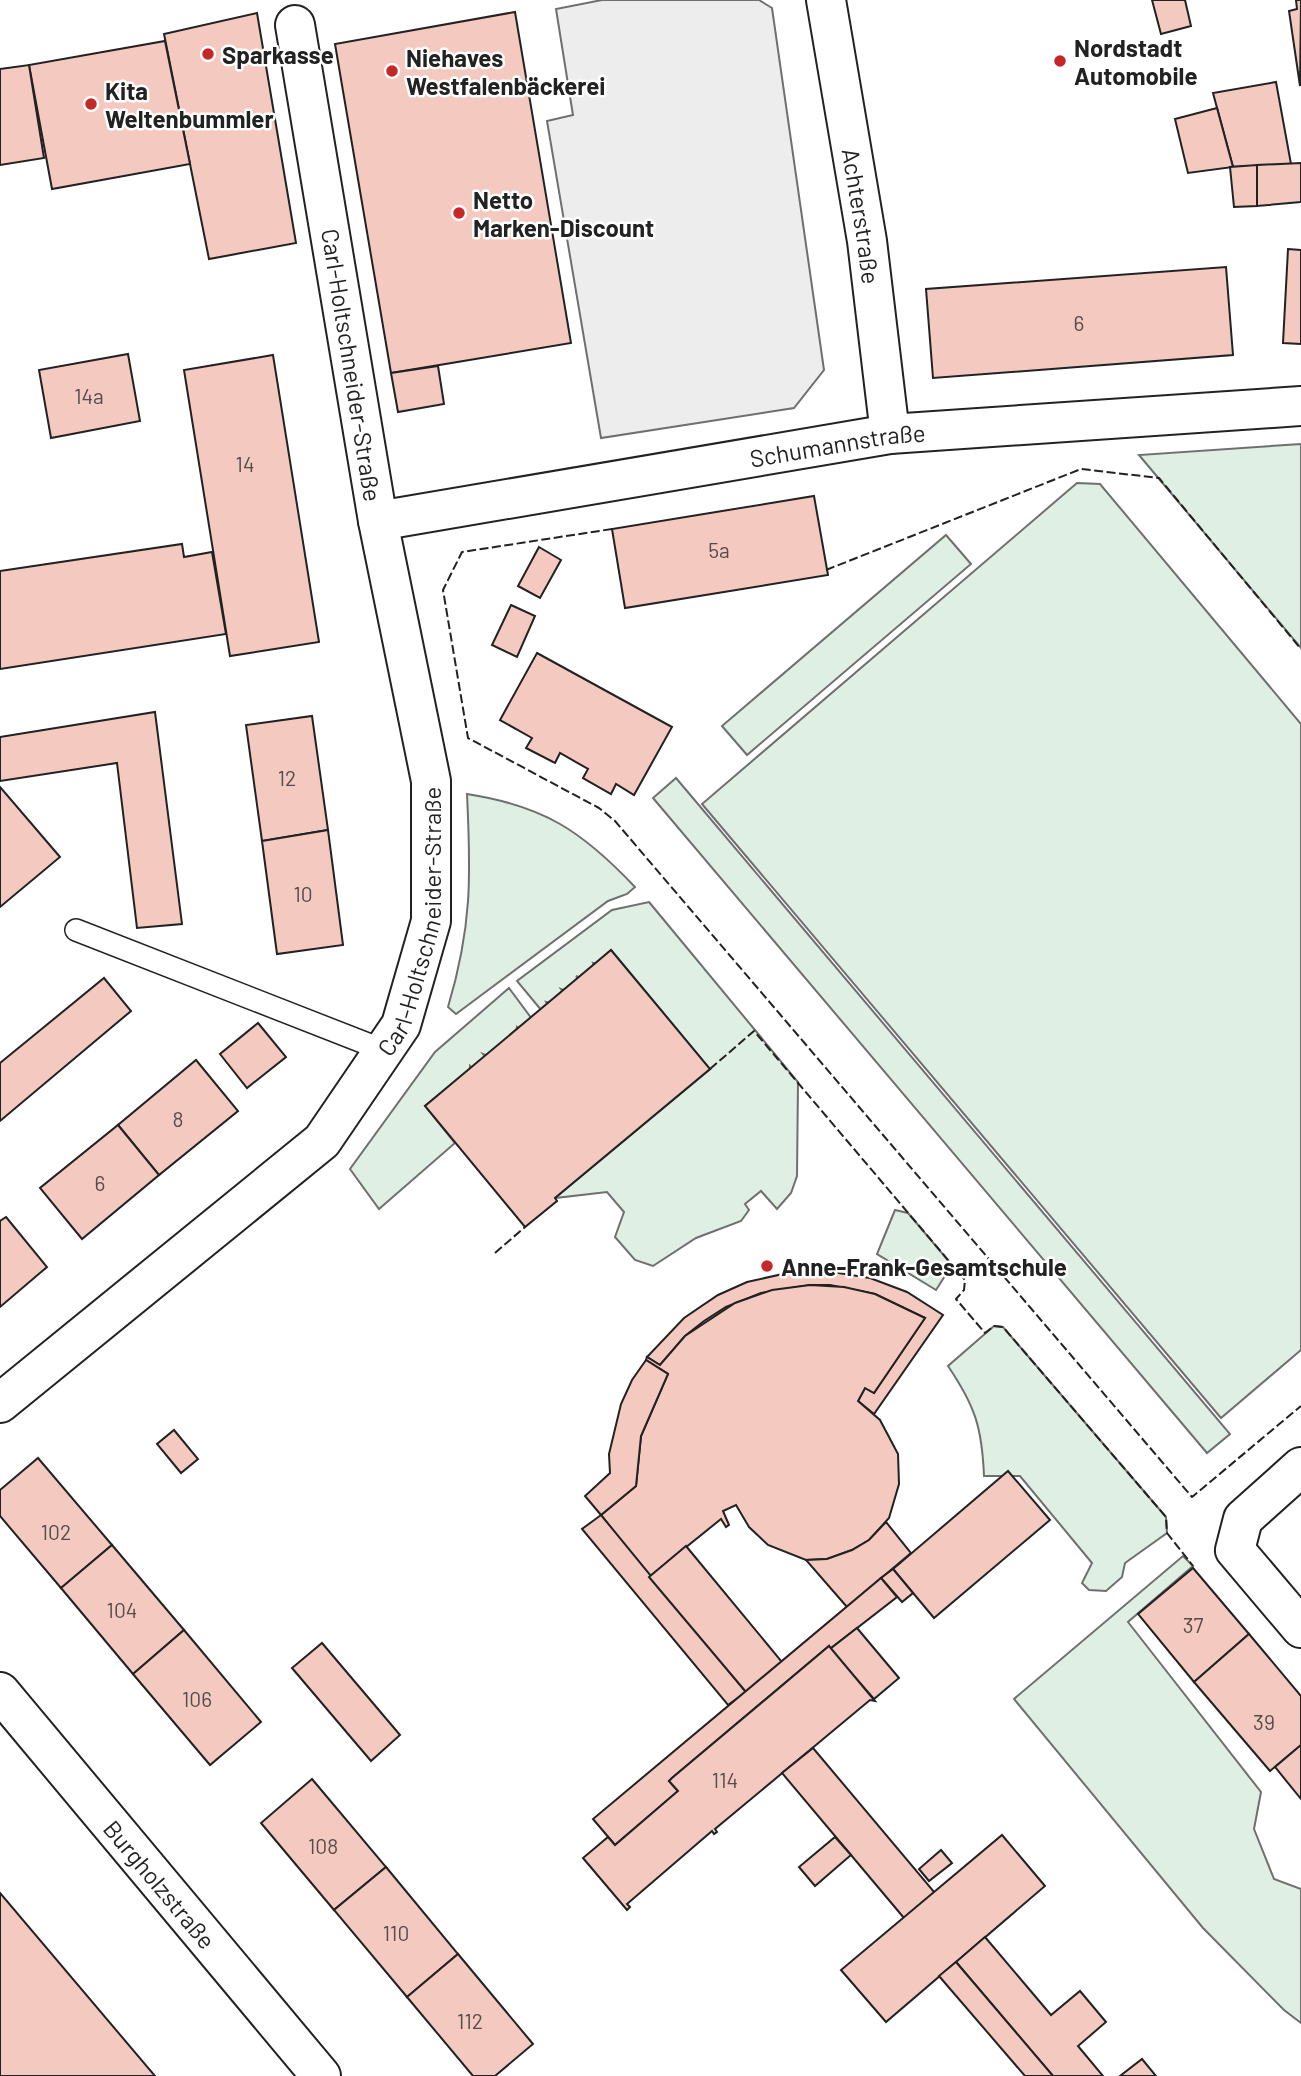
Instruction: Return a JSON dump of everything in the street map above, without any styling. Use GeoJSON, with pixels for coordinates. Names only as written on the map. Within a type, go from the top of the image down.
{"type":"FeatureCollection","features":[{"type":"Feature","properties":{"kind":"street","name":"Achterstraße"},"geometry":{"type":"LineString","coordinates":[[826,0],[867,241],[891,434]]}},
{"type":"Feature","properties":{"kind":"street","name":"Carl-Holtschneider-Straße"},"geometry":{"type":"LineString","coordinates":[[0,1403],[322,1141],[401,1025],[431,921],[431,793],[378,521],[295,25]]}},
{"type":"Feature","properties":{"kind":"street","name":"Schumannstraße"},"geometry":{"type":"LineString","coordinates":[[378,521],[891,434],[1301,406]]}},
{"type":"Feature","properties":{"kind":"street"},"geometry":{"type":"LineString","coordinates":[[1301,1467],[1243,1519],[1235,1550],[1301,1628]]}},
{"type":"Feature","properties":{"kind":"street","name":"Burgholzstraße"},"geometry":{"type":"LineString","coordinates":[[0,1692],[321,2076]]}},
{"type":"Feature","properties":{"kind":"lane"},"geometry":{"type":"LineString","coordinates":[[76,930],[383,1050]]}},
{"type":"Feature","properties":{"kind":"green space"},"geometry":{"type":"Polygon","coordinates":[[[1301,444],[1301,648],[1139,455],[1301,444]]]}},
{"type":"Feature","properties":{"kind":"green space"},"geometry":{"type":"Polygon","coordinates":[[[1077,483],[1100,484],[1301,724],[1301,1350],[1221,1418],[702,804],[1077,483]]]}},
{"type":"Feature","properties":{"kind":"green space"},"geometry":{"type":"Polygon","coordinates":[[[946,535],[971,564],[747,755],[722,726],[946,535]]]}},
{"type":"Feature","properties":{"kind":"green space"},"geometry":{"type":"Polygon","coordinates":[[[676,778],[1230,1434],[1207,1453],[653,798],[676,778]]]}},
{"type":"Feature","properties":{"kind":"green space"},"geometry":{"type":"Polygon","coordinates":[[[467,794],[518,806],[560,824],[597,851],[635,887],[627,894],[608,901],[456,1014],[448,1007],[466,926],[469,876],[467,794]]]}},
{"type":"Feature","properties":{"kind":"green space"},"geometry":{"type":"Polygon","coordinates":[[[649,902],[798,1082],[797,1176],[791,1193],[777,1209],[761,1191],[745,1204],[749,1210],[741,1221],[696,1238],[653,1266],[635,1260],[615,1237],[624,1212],[607,1192],[555,1198],[710,1069],[611,950],[597,964],[593,963],[594,966],[581,978],[576,976],[579,979],[566,991],[561,989],[563,992],[551,1003],[546,1002],[548,1006],[542,1011],[517,981],[612,910],[649,902]]]}},
{"type":"Feature","properties":{"kind":"green space"},"geometry":{"type":"Polygon","coordinates":[[[509,988],[532,1019],[519,1029],[517,1027],[516,1032],[488,1056],[483,1054],[486,1058],[473,1069],[470,1066],[470,1071],[425,1106],[455,1143],[379,1209],[350,1169],[435,1052],[509,988]]]}},
{"type":"Feature","properties":{"kind":"green space"},"geometry":{"type":"Polygon","coordinates":[[[895,1210],[908,1213],[952,1265],[936,1290],[877,1254],[895,1210]]]}},
{"type":"Feature","properties":{"kind":"green space"},"geometry":{"type":"Polygon","coordinates":[[[994,1326],[1003,1327],[1166,1517],[1167,1533],[1125,1563],[1122,1577],[1106,1591],[1089,1590],[1082,1583],[1092,1563],[1020,1476],[984,1476],[979,1430],[971,1405],[948,1366],[994,1326]]]}},
{"type":"Feature","properties":{"kind":"green space"},"geometry":{"type":"Polygon","coordinates":[[[1183,1556],[1193,1566],[1128,1622],[1261,1792],[1254,1829],[1274,1879],[1301,1889],[1301,2023],[1284,2010],[1203,1928],[1014,1699],[1183,1556]]]}},
{"type":"Feature","properties":{"kind":"shaded area"},"geometry":{"type":"Polygon","coordinates":[[[602,0],[759,0],[772,8],[824,370],[794,408],[601,438],[547,121],[573,115],[556,9],[602,0]]]}},
{"type":"Feature","properties":{"kind":"building"},"geometry":{"type":"Polygon","coordinates":[[[1152,0],[1185,0],[1191,26],[1161,34],[1152,0]]]}},
{"type":"Feature","properties":{"kind":"building"},"geometry":{"type":"Polygon","coordinates":[[[1296,0],[1301,0],[1300,86],[1289,11],[1297,9],[1296,0]]]}},
{"type":"Feature","properties":{"kind":"building"},"geometry":{"type":"Polygon","coordinates":[[[515,12],[571,343],[391,373],[335,44],[515,12]]]}},
{"type":"Feature","properties":{"kind":"building"},"geometry":{"type":"Polygon","coordinates":[[[257,13],[296,243],[209,259],[164,34],[257,13]]]}},
{"type":"Feature","properties":{"kind":"building"},"geometry":{"type":"Polygon","coordinates":[[[165,41],[190,164],[52,189],[29,65],[165,41]]]}},
{"type":"Feature","properties":{"kind":"building"},"geometry":{"type":"Polygon","coordinates":[[[29,65],[44,158],[0,165],[0,69],[29,65]]]}},
{"type":"Feature","properties":{"kind":"building"},"geometry":{"type":"Polygon","coordinates":[[[1276,82],[1291,164],[1233,167],[1213,93],[1276,82]]]}},
{"type":"Feature","properties":{"kind":"building"},"geometry":{"type":"Polygon","coordinates":[[[1217,108],[1233,167],[1188,173],[1175,119],[1217,108]]]}},
{"type":"Feature","properties":{"kind":"building"},"geometry":{"type":"Polygon","coordinates":[[[1301,163],[1301,202],[1257,206],[1257,165],[1301,163]]]}},
{"type":"Feature","properties":{"kind":"building"},"geometry":{"type":"Polygon","coordinates":[[[1257,165],[1257,206],[1234,207],[1230,167],[1257,165]]]}},
{"type":"Feature","properties":{"kind":"building"},"geometry":{"type":"Polygon","coordinates":[[[1288,249],[1301,250],[1301,344],[1283,343],[1288,249]]]}},
{"type":"Feature","properties":{"kind":"building"},"geometry":{"type":"Polygon","coordinates":[[[1226,267],[1233,355],[933,378],[926,289],[1226,267]]]}},
{"type":"Feature","properties":{"kind":"building"},"geometry":{"type":"Polygon","coordinates":[[[128,354],[140,421],[51,438],[39,370],[128,354]]]}},
{"type":"Feature","properties":{"kind":"building"},"geometry":{"type":"Polygon","coordinates":[[[273,355],[319,642],[230,656],[184,370],[273,355]]]}},
{"type":"Feature","properties":{"kind":"building"},"geometry":{"type":"Polygon","coordinates":[[[438,366],[444,404],[398,412],[391,373],[438,366]]]}},
{"type":"Feature","properties":{"kind":"building"},"geometry":{"type":"Polygon","coordinates":[[[814,496],[828,575],[625,608],[612,529],[814,496]]]}},
{"type":"Feature","properties":{"kind":"building"},"geometry":{"type":"Polygon","coordinates":[[[182,544],[184,557],[212,552],[226,634],[0,669],[0,571],[182,544]]]}},
{"type":"Feature","properties":{"kind":"building"},"geometry":{"type":"Polygon","coordinates":[[[539,547],[561,560],[540,598],[518,586],[539,547]]]}},
{"type":"Feature","properties":{"kind":"building"},"geometry":{"type":"Polygon","coordinates":[[[511,605],[535,616],[517,657],[492,645],[511,605]]]}},
{"type":"Feature","properties":{"kind":"building"},"geometry":{"type":"Polygon","coordinates":[[[537,653],[672,727],[634,795],[616,784],[611,794],[583,778],[588,769],[560,753],[555,763],[526,748],[532,738],[500,720],[537,653]]]}},
{"type":"Feature","properties":{"kind":"building"},"geometry":{"type":"Polygon","coordinates":[[[155,712],[182,924],[137,928],[117,763],[0,781],[0,737],[155,712]]]}},
{"type":"Feature","properties":{"kind":"building"},"geometry":{"type":"Polygon","coordinates":[[[312,716],[328,830],[262,841],[246,725],[312,716]]]}},
{"type":"Feature","properties":{"kind":"building"},"geometry":{"type":"Polygon","coordinates":[[[0,787],[60,857],[0,907],[0,787]]]}},
{"type":"Feature","properties":{"kind":"building"},"geometry":{"type":"Polygon","coordinates":[[[328,830],[343,945],[277,954],[262,841],[328,830]]]}},
{"type":"Feature","properties":{"kind":"building"},"geometry":{"type":"Polygon","coordinates":[[[611,950],[710,1069],[555,1198],[557,1201],[525,1227],[425,1106],[611,950]]]}},
{"type":"Feature","properties":{"kind":"building"},"geometry":{"type":"Polygon","coordinates":[[[104,978],[131,1011],[0,1121],[0,1063],[104,978]]]}},
{"type":"Feature","properties":{"kind":"building"},"geometry":{"type":"Polygon","coordinates":[[[258,1023],[286,1057],[247,1088],[220,1054],[258,1023]]]}},
{"type":"Feature","properties":{"kind":"building"},"geometry":{"type":"Polygon","coordinates":[[[196,1060],[238,1111],[159,1175],[118,1125],[196,1060]]]}},
{"type":"Feature","properties":{"kind":"building"},"geometry":{"type":"Polygon","coordinates":[[[118,1125],[159,1175],[82,1239],[40,1188],[118,1125]]]}},
{"type":"Feature","properties":{"kind":"building"},"geometry":{"type":"Polygon","coordinates":[[[6,1217],[47,1267],[0,1307],[0,1221],[6,1217]]]}},
{"type":"Feature","properties":{"kind":"building"},"geometry":{"type":"Polygon","coordinates":[[[796,1271],[826,1271],[870,1278],[907,1292],[943,1315],[874,1414],[858,1401],[865,1388],[874,1393],[925,1318],[875,1294],[830,1285],[810,1285],[761,1293],[726,1307],[704,1321],[685,1336],[660,1365],[647,1357],[684,1318],[718,1295],[747,1282],[796,1271]]]}},
{"type":"Feature","properties":{"kind":"building"},"geometry":{"type":"Polygon","coordinates":[[[810,1285],[844,1287],[875,1294],[925,1318],[874,1393],[865,1388],[858,1401],[880,1420],[898,1454],[899,1484],[889,1518],[869,1540],[852,1550],[827,1559],[806,1560],[768,1545],[749,1527],[736,1505],[723,1511],[729,1525],[726,1527],[721,1519],[649,1577],[601,1515],[636,1486],[641,1436],[668,1374],[646,1360],[647,1357],[660,1365],[685,1336],[735,1303],[772,1290],[810,1285]]]}},
{"type":"Feature","properties":{"kind":"building"},"geometry":{"type":"Polygon","coordinates":[[[646,1360],[668,1374],[641,1436],[636,1486],[601,1515],[585,1496],[610,1473],[609,1454],[621,1404],[632,1380],[646,1360]]]}},
{"type":"Feature","properties":{"kind":"building"},"geometry":{"type":"Polygon","coordinates":[[[174,1430],[198,1459],[181,1473],[157,1444],[174,1430]]]}},
{"type":"Feature","properties":{"kind":"building"},"geometry":{"type":"Polygon","coordinates":[[[38,1458],[112,1545],[61,1588],[0,1516],[0,1490],[38,1458]]]}},
{"type":"Feature","properties":{"kind":"building"},"geometry":{"type":"Polygon","coordinates":[[[1008,1471],[1050,1520],[934,1618],[893,1569],[1008,1471]]]}},
{"type":"Feature","properties":{"kind":"building"},"geometry":{"type":"Polygon","coordinates":[[[601,1515],[746,1692],[728,1705],[582,1529],[601,1515]]]}},
{"type":"Feature","properties":{"kind":"building"},"geometry":{"type":"Polygon","coordinates":[[[886,1522],[911,1553],[847,1607],[806,1560],[827,1559],[852,1550],[869,1540],[886,1522]]]}},
{"type":"Feature","properties":{"kind":"building"},"geometry":{"type":"Polygon","coordinates":[[[112,1545],[184,1630],[133,1674],[61,1588],[112,1545]]]}},
{"type":"Feature","properties":{"kind":"building"},"geometry":{"type":"Polygon","coordinates":[[[686,1546],[782,1662],[746,1692],[649,1577],[686,1546]]]}},
{"type":"Feature","properties":{"kind":"building"},"geometry":{"type":"Polygon","coordinates":[[[1193,1568],[1249,1634],[1194,1682],[1138,1614],[1193,1568]]]}},
{"type":"Feature","properties":{"kind":"building"},"geometry":{"type":"Polygon","coordinates":[[[893,1569],[913,1593],[902,1602],[881,1578],[893,1569]]]}},
{"type":"Feature","properties":{"kind":"building"},"geometry":{"type":"Polygon","coordinates":[[[881,1578],[897,1597],[830,1649],[829,1646],[672,1778],[669,1781],[678,1791],[615,1845],[593,1819],[881,1578]]]}},
{"type":"Feature","properties":{"kind":"building"},"geometry":{"type":"Polygon","coordinates":[[[857,1628],[899,1678],[874,1699],[830,1649],[857,1628]]]}},
{"type":"Feature","properties":{"kind":"building"},"geometry":{"type":"Polygon","coordinates":[[[184,1630],[261,1722],[210,1765],[133,1674],[184,1630]]]}},
{"type":"Feature","properties":{"kind":"building"},"geometry":{"type":"Polygon","coordinates":[[[1249,1634],[1301,1696],[1301,1745],[1270,1771],[1194,1682],[1249,1634]]]}},
{"type":"Feature","properties":{"kind":"building"},"geometry":{"type":"Polygon","coordinates":[[[322,1643],[400,1735],[371,1761],[292,1668],[322,1643]]]}},
{"type":"Feature","properties":{"kind":"building"},"geometry":{"type":"Polygon","coordinates":[[[829,1646],[875,1701],[870,1700],[715,1829],[717,1832],[714,1834],[712,1831],[627,1904],[630,1907],[627,1910],[583,1858],[608,1837],[615,1845],[678,1791],[669,1781],[672,1778],[829,1646]]]}},
{"type":"Feature","properties":{"kind":"building"},"geometry":{"type":"Polygon","coordinates":[[[1301,1745],[1301,1799],[1275,1767],[1301,1745]]]}},
{"type":"Feature","properties":{"kind":"building"},"geometry":{"type":"Polygon","coordinates":[[[813,1748],[935,1893],[904,1918],[782,1773],[813,1748]]]}},
{"type":"Feature","properties":{"kind":"building"},"geometry":{"type":"Polygon","coordinates":[[[312,1779],[386,1867],[334,1910],[261,1823],[312,1779]]]}},
{"type":"Feature","properties":{"kind":"building"},"geometry":{"type":"Polygon","coordinates":[[[1002,1835],[1045,1886],[886,2022],[841,1970],[1002,1835]]]}},
{"type":"Feature","properties":{"kind":"building"},"geometry":{"type":"Polygon","coordinates":[[[835,1837],[851,1855],[815,1886],[799,1867],[835,1837]]]}},
{"type":"Feature","properties":{"kind":"building"},"geometry":{"type":"Polygon","coordinates":[[[941,1850],[952,1863],[929,1881],[919,1869],[941,1850]]]}},
{"type":"Feature","properties":{"kind":"building"},"geometry":{"type":"Polygon","coordinates":[[[386,1867],[458,1954],[407,1997],[334,1910],[386,1867]]]}},
{"type":"Feature","properties":{"kind":"building"},"geometry":{"type":"Polygon","coordinates":[[[0,1893],[155,2076],[0,2076],[0,1893]]]}},
{"type":"Feature","properties":{"kind":"building"},"geometry":{"type":"Polygon","coordinates":[[[985,1937],[1051,2015],[1080,1991],[1106,2022],[1078,2046],[1103,2076],[1053,2076],[956,1962],[985,1937]]]}},
{"type":"Feature","properties":{"kind":"building"},"geometry":{"type":"Polygon","coordinates":[[[458,1954],[533,2044],[495,2076],[473,2076],[407,1997],[458,1954]]]}},
{"type":"Feature","properties":{"kind":"building"},"geometry":{"type":"Polygon","coordinates":[[[956,1962],[1053,2076],[1025,2076],[939,1976],[956,1962]]]}},
{"type":"Feature","properties":{"kind":"building"},"geometry":{"type":"Polygon","coordinates":[[[1142,2059],[1156,2076],[1120,2076],[1142,2059]]]}},
{"type":"Feature","properties":{"kind":"fence"},"geometry":{"type":"LineString","coordinates":[[826,570],[1081,469],[1159,478],[1301,649]]}},
{"type":"Feature","properties":{"kind":"fence"},"geometry":{"type":"LineString","coordinates":[[612,529],[462,552],[443,590],[468,738],[599,808],[615,821],[1192,1497],[1301,1406]]}},
{"type":"Feature","properties":{"kind":"fence"},"geometry":{"type":"LineString","coordinates":[[710,1069],[754,1031],[965,1280],[964,1290],[956,1299],[985,1333],[994,1326],[1003,1327],[1166,1517],[1167,1533],[1193,1566]]}},
{"type":"Feature","properties":{"kind":"fence"},"geometry":{"type":"LineString","coordinates":[[495,1253],[525,1227]]}},
{"type":"Feature","properties":{"kind":"place","name":"Sparkasse"},"geometry":{"type":"Point","coordinates":[208,54]}},
{"type":"Feature","properties":{"kind":"place","name":"Nordstadt Automobile"},"geometry":{"type":"Point","coordinates":[1060,61]}},
{"type":"Feature","properties":{"kind":"place","name":"Niehaves Westfalenbäckerei"},"geometry":{"type":"Point","coordinates":[392,71]}},
{"type":"Feature","properties":{"kind":"place","name":"Kita Weltenbummler"},"geometry":{"type":"Point","coordinates":[91,104]}},
{"type":"Feature","properties":{"kind":"place","name":"Netto Marken-Discount"},"geometry":{"type":"Point","coordinates":[459,213]}},
{"type":"Feature","properties":{"kind":"place","name":"Anne-Frank-Gesamtschule"},"geometry":{"type":"Point","coordinates":[767,1266]}}]}
